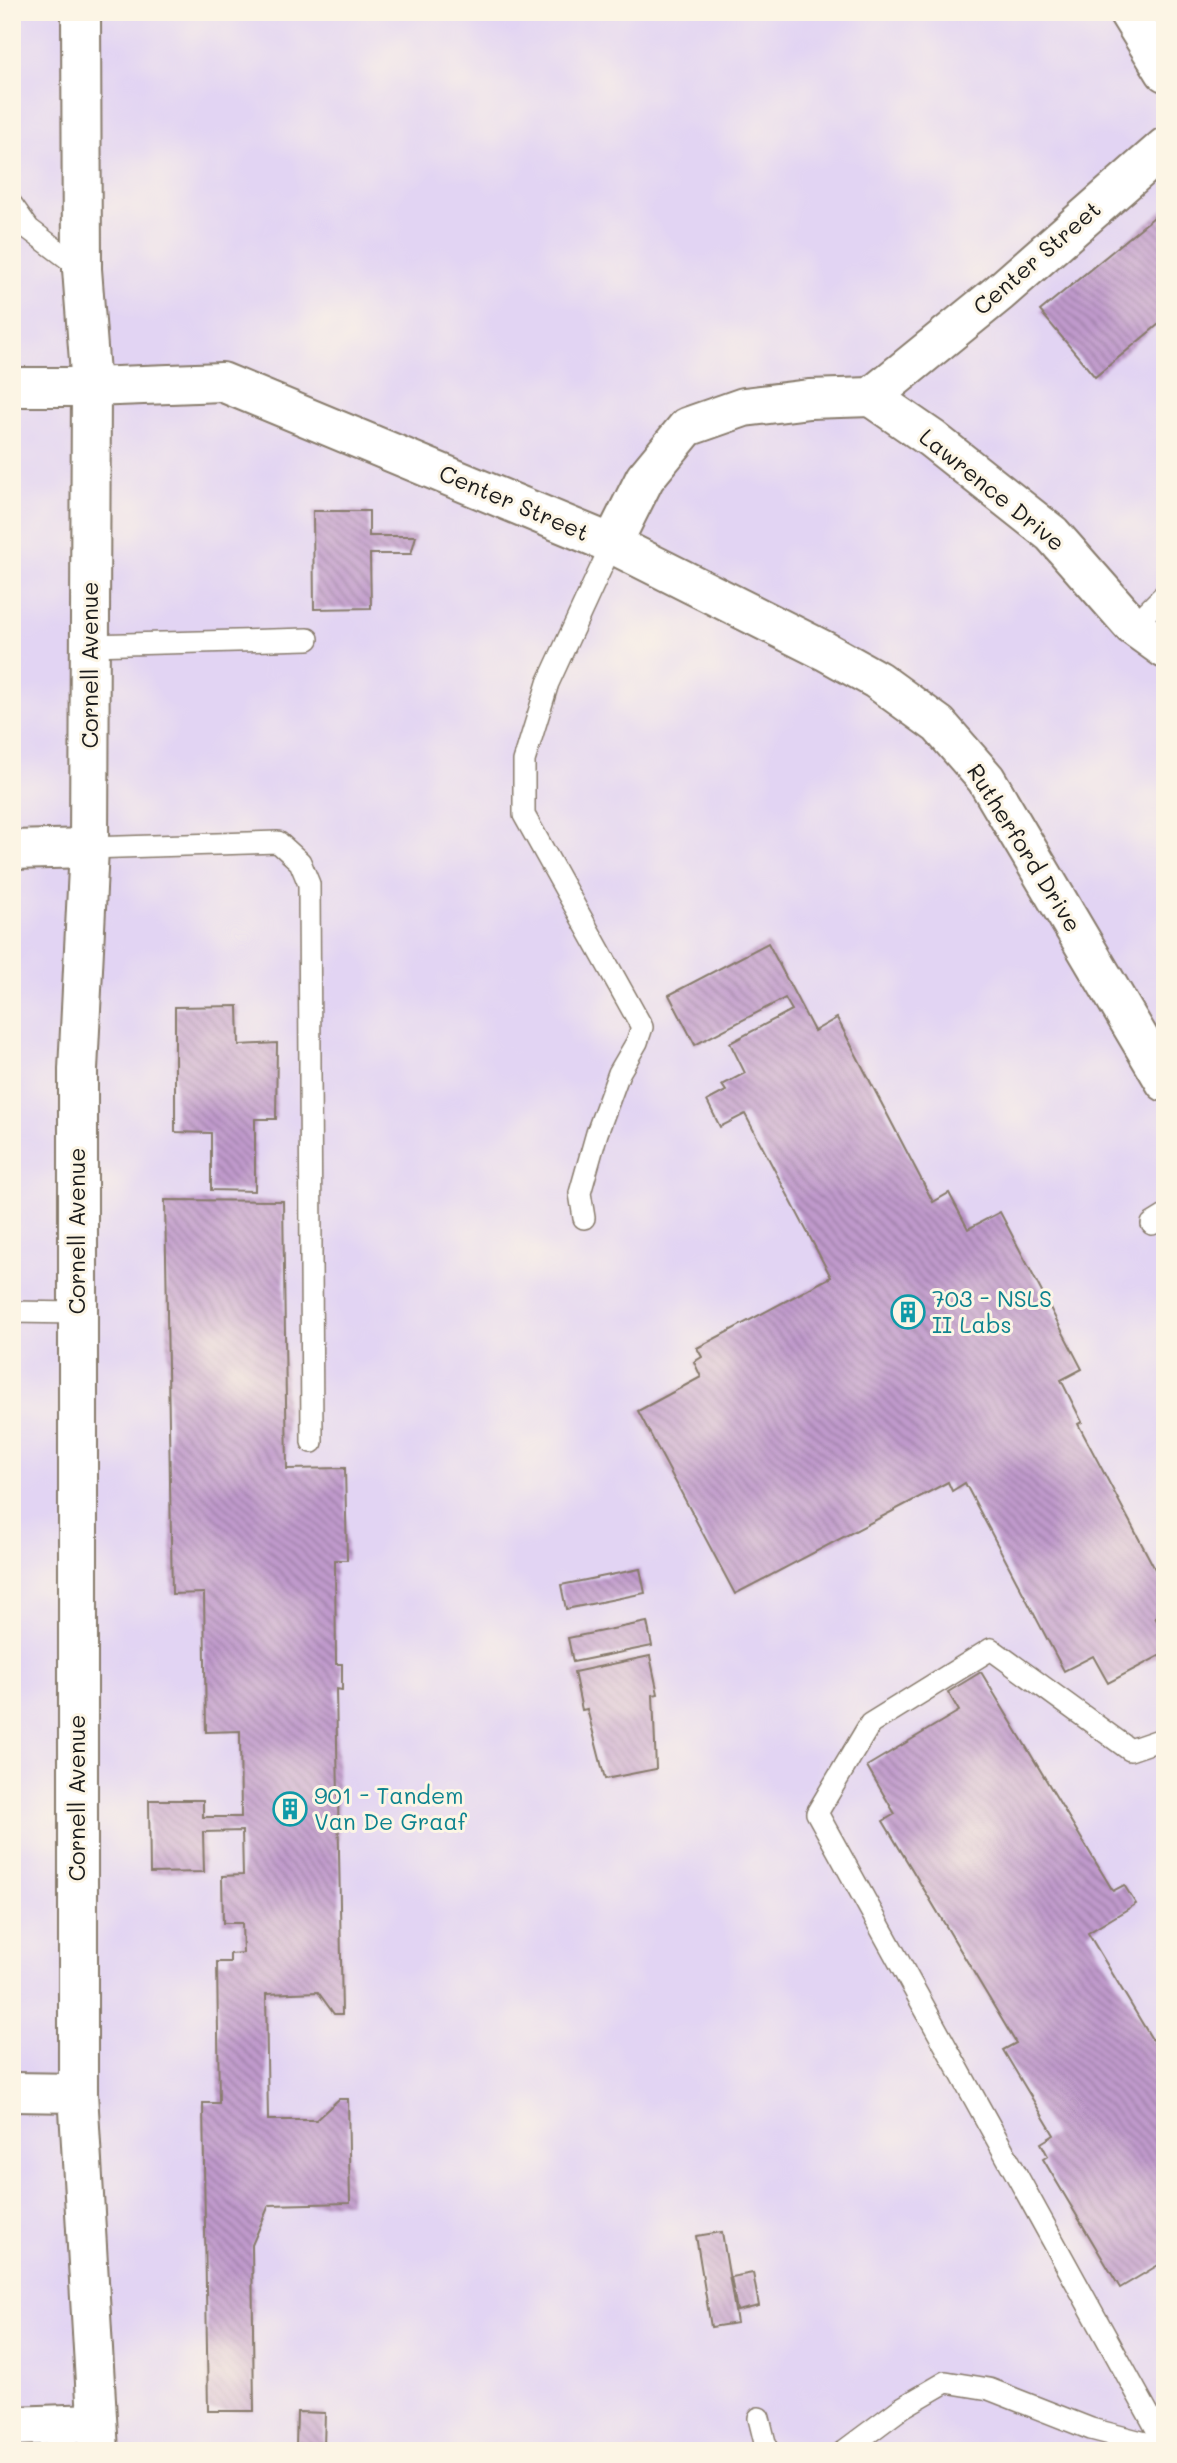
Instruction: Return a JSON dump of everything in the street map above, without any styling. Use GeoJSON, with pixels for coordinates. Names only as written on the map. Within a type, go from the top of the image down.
{"type":"FeatureCollection","features":[{"type":"Feature","properties":{"kind":"street","name":"Cornell Avenue"},"geometry":{"type":"LineString","coordinates":[[81,12],[82,269],[91,387],[89,848],[78,1070],[78,2094],[97,2437]]}},
{"type":"Feature","properties":{"kind":"street"},"geometry":{"type":"LineString","coordinates":[[1128,12],[1165,72]]}},
{"type":"Feature","properties":{"kind":"street","name":"Center Street"},"geometry":{"type":"LineString","coordinates":[[12,387],[222,382],[612,544],[645,478],[687,427],[744,407],[809,399],[872,397],[999,293],[1165,147]]}},
{"type":"Feature","properties":{"kind":"street","name":"Lawrence Drive"},"geometry":{"type":"LineString","coordinates":[[872,397],[932,439],[1052,534],[1133,626],[1165,649]]}},
{"type":"Feature","properties":{"kind":"street","name":"Rutherford Drive"},"geometry":{"type":"LineString","coordinates":[[612,544],[825,651],[877,680],[939,725],[985,779],[1165,1082]]}},
{"type":"Feature","properties":{"kind":"street"},"geometry":{"type":"LineString","coordinates":[[12,850],[89,848]]}},
{"type":"Feature","properties":{"kind":"street"},"geometry":{"type":"LineString","coordinates":[[12,2092],[78,2094]]}},
{"type":"Feature","properties":{"kind":"street"},"geometry":{"type":"LineString","coordinates":[[12,2426],[97,2437]]}},
{"type":"Feature","properties":{"kind":"lane"},"geometry":{"type":"LineString","coordinates":[[12,205],[29,229],[82,269]]}},
{"type":"Feature","properties":{"kind":"lane"},"geometry":{"type":"LineString","coordinates":[[584,1218],[580,1193],[597,1133],[619,1073],[637,1042],[642,1027],[524,815],[524,761],[548,682],[612,544]]}},
{"type":"Feature","properties":{"kind":"lane"},"geometry":{"type":"LineString","coordinates":[[1133,626],[1165,594]]}},
{"type":"Feature","properties":{"kind":"lane"},"geometry":{"type":"LineString","coordinates":[[90,645],[308,639]]}},
{"type":"Feature","properties":{"kind":"lane"},"geometry":{"type":"LineString","coordinates":[[89,848],[278,842],[300,862],[309,884],[312,1442]]}},
{"type":"Feature","properties":{"kind":"lane"},"geometry":{"type":"LineString","coordinates":[[12,1312],[77,1313]]}},
{"type":"Feature","properties":{"kind":"lane"},"geometry":{"type":"LineString","coordinates":[[1165,1738],[1130,1750],[991,1649],[870,1724],[817,1813],[1165,2446]]}},
{"type":"Feature","properties":{"kind":"lane"},"geometry":{"type":"LineString","coordinates":[[844,2451],[903,2407],[946,2382],[989,2389],[1091,2429],[1165,2446]]}},
{"type":"Feature","properties":{"kind":"lane"},"geometry":{"type":"LineString","coordinates":[[759,2418],[767,2451]]}},
{"type":"Feature","properties":{"kind":"shaded area"},"geometry":{"type":"Polygon","coordinates":[[[12,12],[1165,12],[1165,2451],[12,2451],[12,12]]]}},
{"type":"Feature","properties":{"kind":"building"},"geometry":{"type":"Polygon","coordinates":[[[1165,208],[1165,319],[1095,377],[1040,311],[1165,208]]]}},
{"type":"Feature","properties":{"kind":"building"},"geometry":{"type":"Polygon","coordinates":[[[313,511],[369,511],[369,536],[416,536],[411,554],[370,554],[371,608],[314,609],[313,511]]]}},
{"type":"Feature","properties":{"kind":"building","name":"703 - NSLS II Labs"},"geometry":{"type":"Polygon","coordinates":[[[768,943],[814,1031],[837,1018],[933,1202],[949,1193],[968,1229],[1000,1212],[1082,1369],[1061,1380],[1082,1422],[1078,1424],[1165,1588],[1165,1612],[1155,1617],[1165,1636],[1165,1653],[1108,1683],[1093,1656],[1064,1671],[965,1483],[952,1491],[948,1482],[735,1594],[638,1411],[701,1377],[694,1362],[702,1357],[697,1348],[831,1277],[745,1114],[720,1127],[707,1101],[726,1091],[722,1085],[745,1073],[730,1043],[792,1010],[785,998],[695,1045],[669,995],[768,943]]]}},
{"type":"Feature","properties":{"kind":"building"},"geometry":{"type":"Polygon","coordinates":[[[238,1006],[239,1045],[277,1043],[276,1119],[255,1119],[255,1191],[211,1190],[211,1133],[175,1132],[175,1007],[238,1006]]]}},
{"type":"Feature","properties":{"kind":"building","name":"901 - Tandem Van De Graaf"},"geometry":{"type":"Polygon","coordinates":[[[165,1200],[283,1201],[287,1469],[345,1468],[347,1560],[335,1560],[336,1664],[342,1664],[342,1690],[336,1689],[342,2014],[334,2014],[318,1992],[266,1994],[268,2120],[316,2120],[339,2099],[348,2099],[350,2203],[269,2205],[252,2245],[254,2411],[208,2411],[203,2103],[219,2103],[217,1962],[230,1962],[230,1954],[243,1953],[242,1923],[223,1923],[222,1876],[243,1875],[242,1831],[203,1832],[204,1872],[150,1873],[149,1800],[203,1800],[203,1817],[241,1817],[240,1731],[206,1732],[204,1593],[172,1594],[165,1200]]]}},
{"type":"Feature","properties":{"kind":"building"},"geometry":{"type":"Polygon","coordinates":[[[640,1569],[645,1593],[566,1609],[561,1585],[640,1569]]]}},
{"type":"Feature","properties":{"kind":"building"},"geometry":{"type":"Polygon","coordinates":[[[647,1622],[652,1646],[573,1662],[568,1638],[647,1622]]]}},
{"type":"Feature","properties":{"kind":"building"},"geometry":{"type":"Polygon","coordinates":[[[650,1656],[658,1694],[653,1695],[656,1769],[605,1779],[587,1709],[582,1710],[574,1672],[650,1656]]]}},
{"type":"Feature","properties":{"kind":"building"},"geometry":{"type":"Polygon","coordinates":[[[981,1672],[1113,1891],[1124,1885],[1136,1904],[1088,1933],[1165,2061],[1165,2261],[1120,2288],[1043,2159],[1048,2156],[1041,2143],[1054,2135],[1003,2050],[1016,2043],[883,1821],[895,1814],[867,1766],[959,1711],[948,1692],[981,1672]]]}},
{"type":"Feature","properties":{"kind":"building"},"geometry":{"type":"Polygon","coordinates":[[[722,2232],[737,2323],[711,2327],[696,2236],[722,2232]]]}},
{"type":"Feature","properties":{"kind":"building"},"geometry":{"type":"Polygon","coordinates":[[[753,2273],[759,2306],[737,2311],[731,2277],[753,2273]]]}},
{"type":"Feature","properties":{"kind":"building"},"geometry":{"type":"Polygon","coordinates":[[[297,2412],[325,2413],[324,2446],[296,2446],[297,2412]]]}},
{"type":"Feature","properties":{"kind":"place","name":"703 - NSLS II Labs"},"geometry":{"type":"Point","coordinates":[908,1312]}},
{"type":"Feature","properties":{"kind":"place","name":"901 - Tandem Van De Graaf"},"geometry":{"type":"Point","coordinates":[290,1809]}}]}
